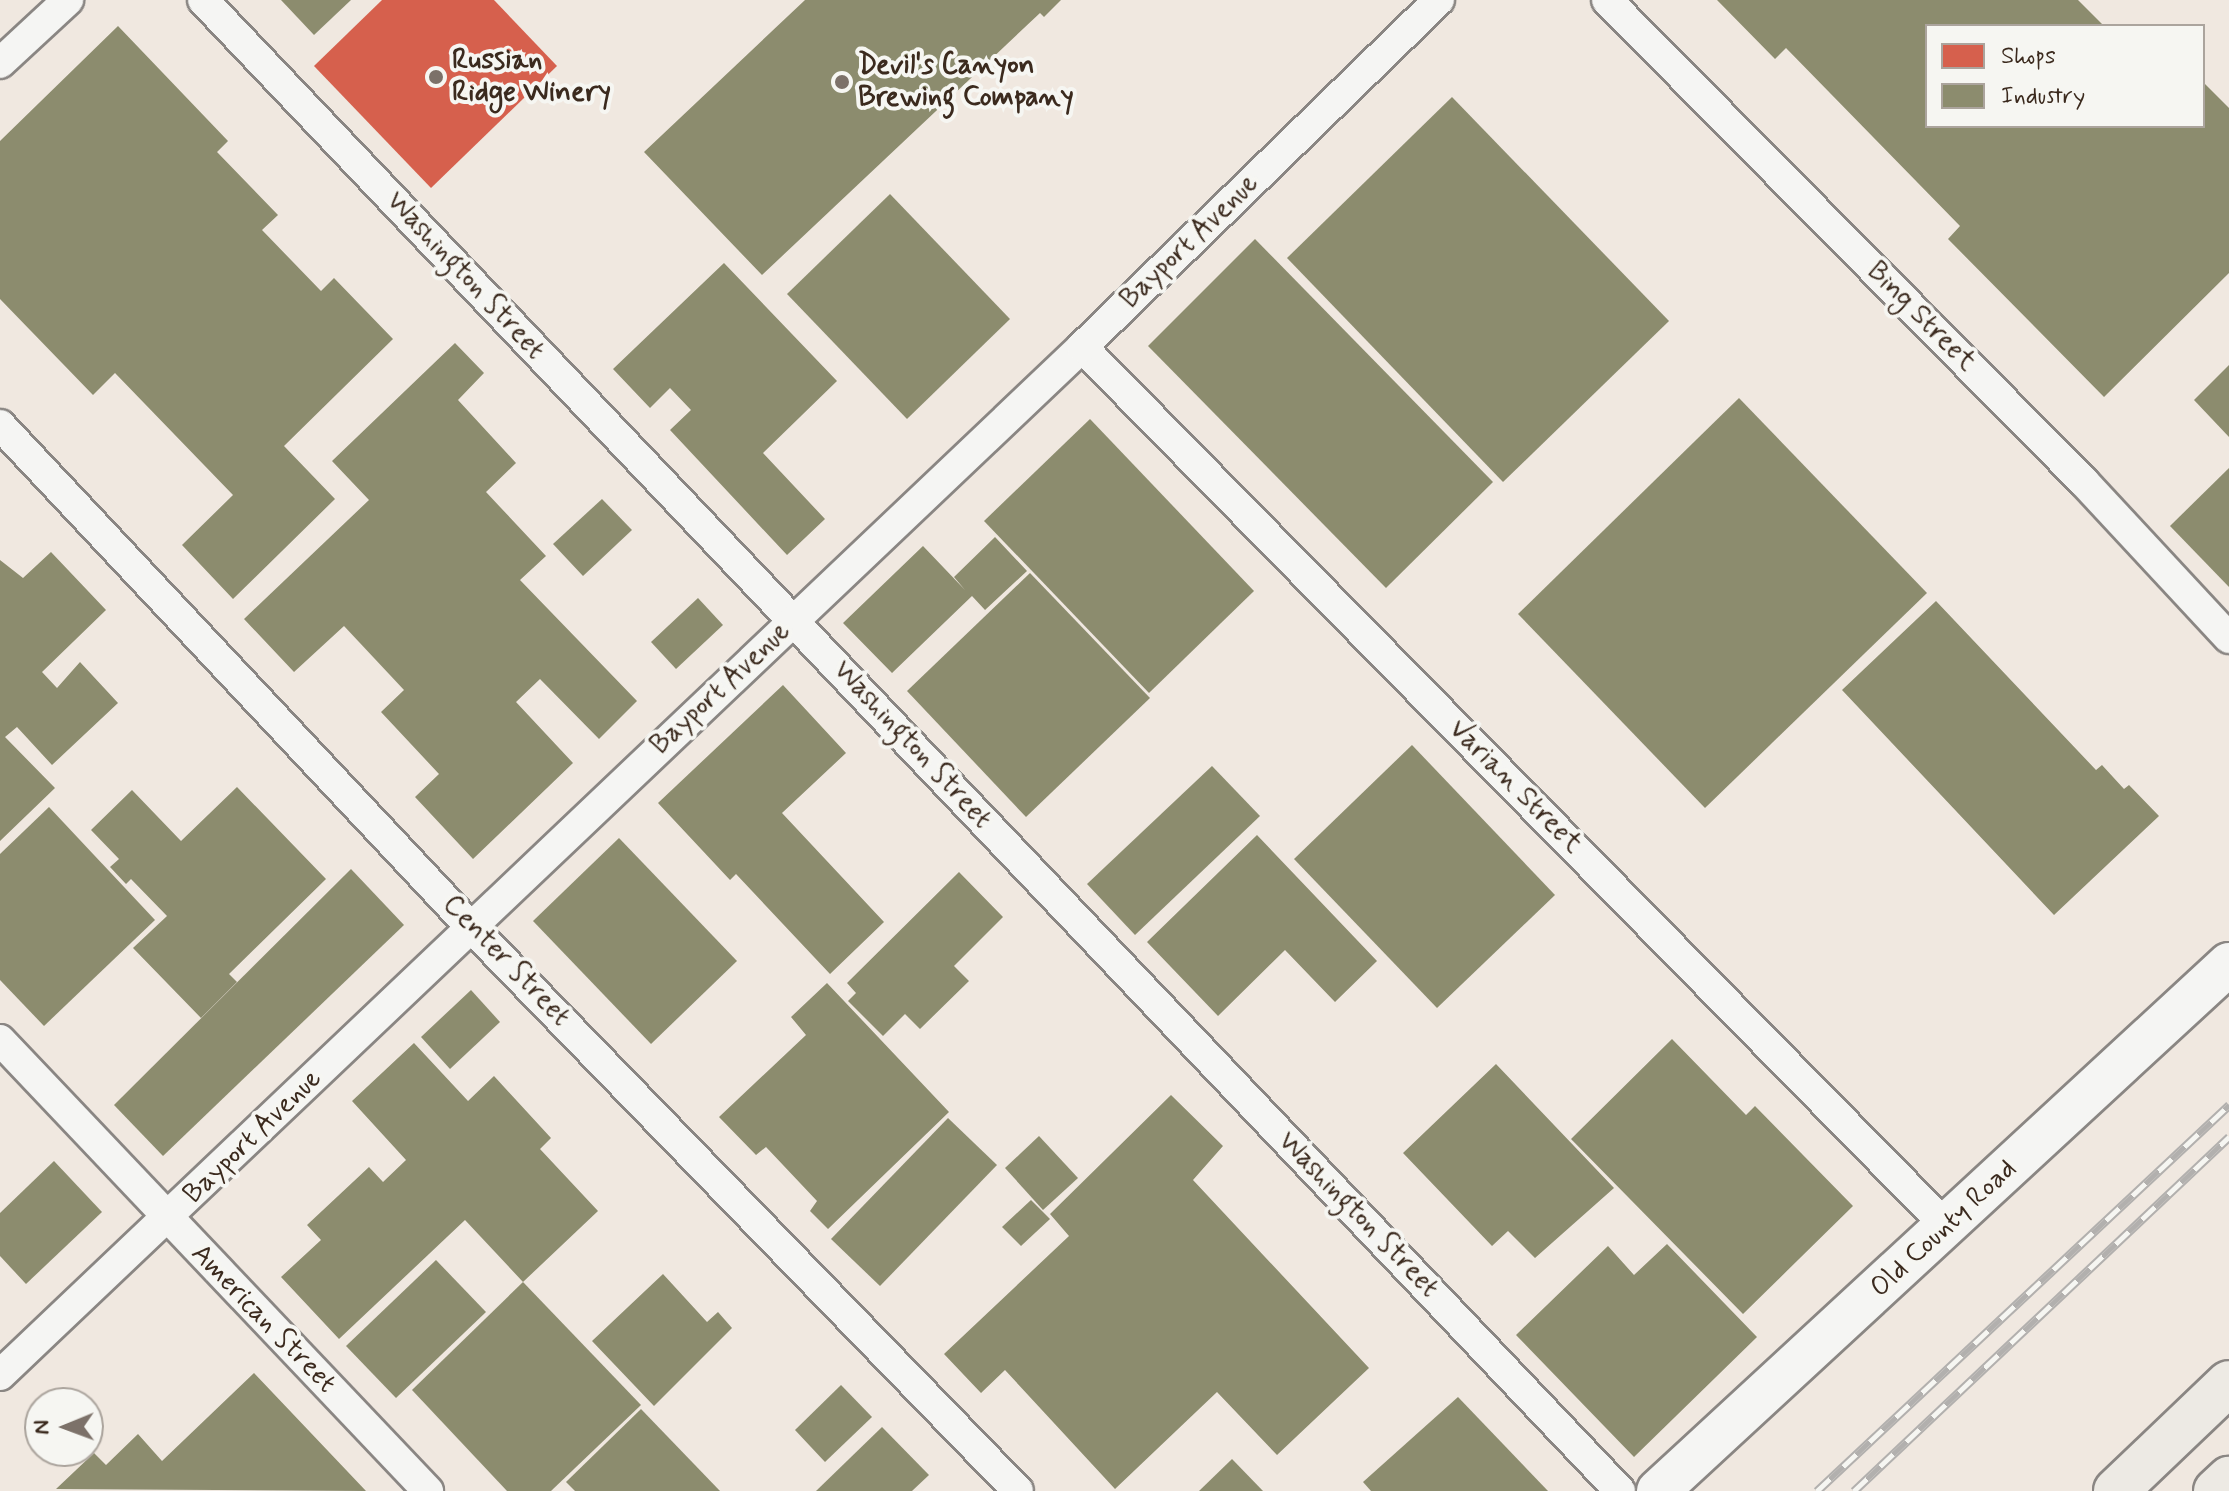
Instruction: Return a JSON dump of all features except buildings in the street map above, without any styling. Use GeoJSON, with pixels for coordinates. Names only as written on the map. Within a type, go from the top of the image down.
{"type":"FeatureCollection","features":[{"type":"Feature","properties":{"kind":"main road"},"geometry":{"type":"LineString","coordinates":[[2116,1491],[2229,1383]]}},
{"type":"Feature","properties":{"kind":"main road"},"geometry":{"type":"LineString","coordinates":[[2216,1491],[2229,1479]]}},
{"type":"Feature","properties":{"kind":"street"},"geometry":{"type":"LineString","coordinates":[[0,63],[68,0]]}},
{"type":"Feature","properties":{"kind":"street","name":"Washington Street"},"geometry":{"type":"LineString","coordinates":[[203,0],[1620,1491]]}},
{"type":"Feature","properties":{"kind":"street","name":"Bayport Avenue"},"geometry":{"type":"LineString","coordinates":[[0,1375],[168,1220],[470,926],[1082,347],[1439,0]]}},
{"type":"Feature","properties":{"kind":"street","name":"Bing Street"},"geometry":{"type":"LineString","coordinates":[[1607,0],[2084,482],[2229,638]]}},
{"type":"Feature","properties":{"kind":"street","name":"Varian Street"},"geometry":{"type":"LineString","coordinates":[[1082,347],[1947,1227]]}},
{"type":"Feature","properties":{"kind":"street","name":"Center Street"},"geometry":{"type":"LineString","coordinates":[[0,425],[470,926],[1018,1491]]}},
{"type":"Feature","properties":{"kind":"street","name":"Old County Road"},"geometry":{"type":"LineString","coordinates":[[1658,1491],[2229,964]]}},
{"type":"Feature","properties":{"kind":"street","name":"American Street"},"geometry":{"type":"LineString","coordinates":[[0,1040],[428,1491]]}},
{"type":"Feature","properties":{"kind":"shaded area"},"geometry":{"type":"Polygon","coordinates":[[[0,0],[2229,0],[2229,1491],[0,1491],[0,0]]]}},
{"type":"Feature","properties":{"kind":"railway"},"geometry":{"type":"LineString","coordinates":[[1817,1491],[2229,1105]]}},
{"type":"Feature","properties":{"kind":"railway"},"geometry":{"type":"LineString","coordinates":[[1854,1491],[2229,1137]]}},
{"type":"Feature","properties":{"kind":"place","name":"Russian Ridge Winery"},"geometry":{"type":"Point","coordinates":[436,77]}},
{"type":"Feature","properties":{"kind":"place","name":"Devil's Canyon Brewing Company"},"geometry":{"type":"Point","coordinates":[842,82]}}]}
